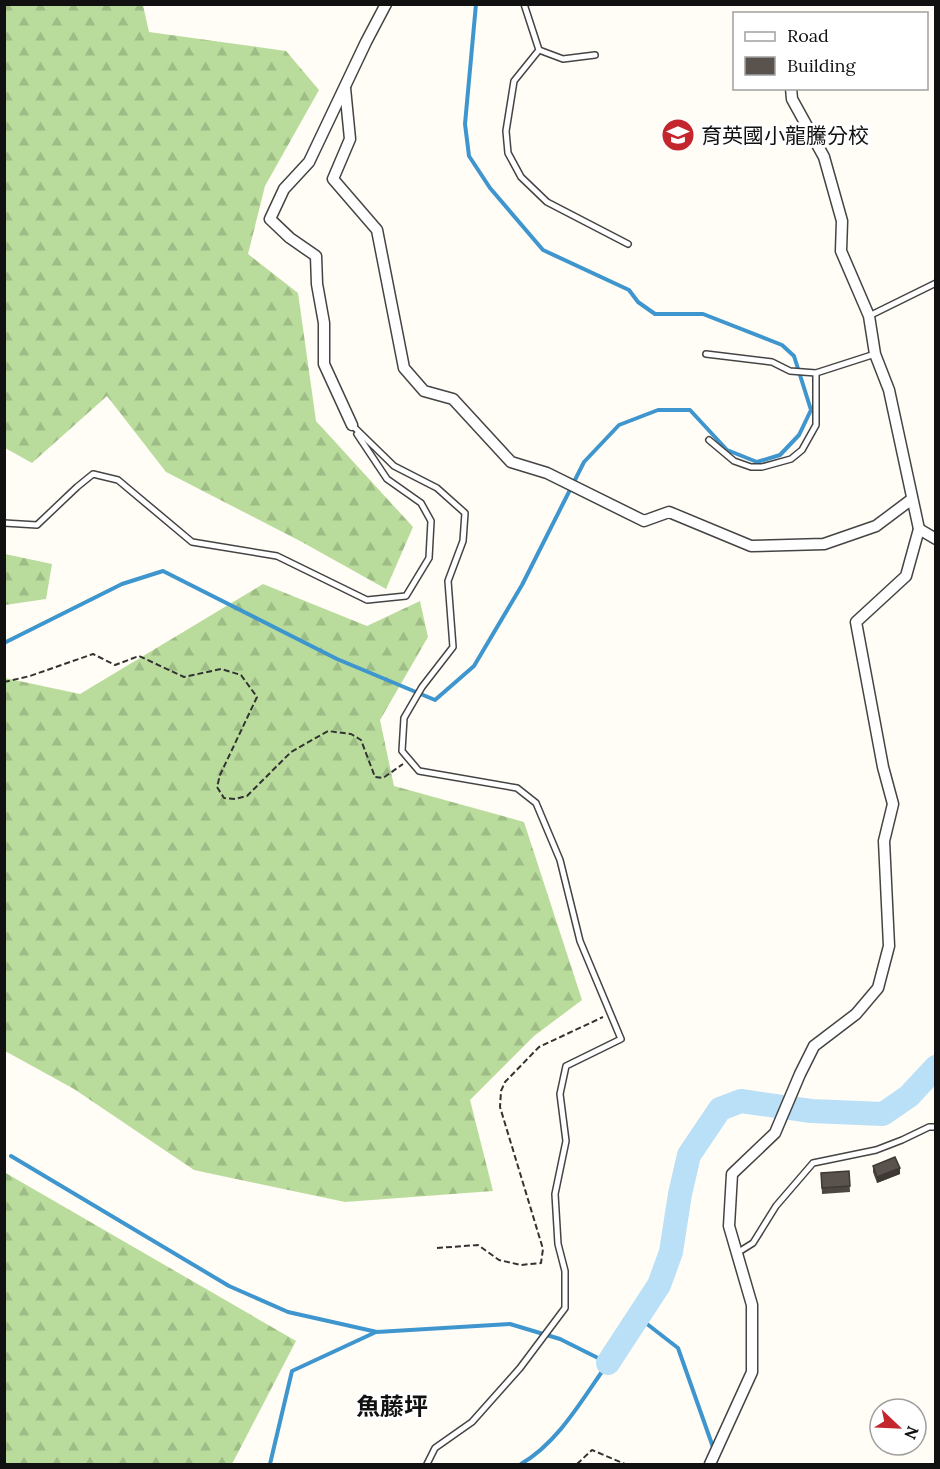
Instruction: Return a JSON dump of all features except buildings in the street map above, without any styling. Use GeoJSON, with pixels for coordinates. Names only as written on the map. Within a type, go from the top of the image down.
{"type":"FeatureCollection","features":[{"type":"Feature","properties":{"kind":"street"},"geometry":{"type":"LineString","coordinates":[[352,425],[324,364],[324,322],[316,284],[316,256],[290,238],[270,219],[284,189],[309,162],[386,4]]}},
{"type":"Feature","properties":{"kind":"street"},"geometry":{"type":"LineString","coordinates":[[345,88],[350,139],[333,179],[377,230],[404,368],[424,391],[453,399],[511,462],[547,473],[644,521],[669,512],[750,546],[824,544],[876,526],[912,499]]}},
{"type":"Feature","properties":{"kind":"street"},"geometry":{"type":"LineString","coordinates":[[710,1464],[752,1372],[752,1305],[729,1226],[732,1174],[775,1133],[814,1046],[856,1014],[878,988],[890,946],[884,841],[893,804],[883,766],[856,622],[906,576],[919,530],[889,390],[874,354],[869,316],[841,251],[842,221],[824,157],[792,99],[791,90]]}},
{"type":"Feature","properties":{"kind":"street"},"geometry":{"type":"LineString","coordinates":[[919,530],[936,538]]}},
{"type":"Feature","properties":{"kind":"lane"},"geometry":{"type":"LineString","coordinates":[[524,4],[538,50]]}},
{"type":"Feature","properties":{"kind":"lane"},"geometry":{"type":"LineString","coordinates":[[538,50],[562,59],[595,55]]}},
{"type":"Feature","properties":{"kind":"lane"},"geometry":{"type":"LineString","coordinates":[[538,50],[514,81],[506,131],[508,153],[521,177],[547,202],[628,244]]}},
{"type":"Feature","properties":{"kind":"lane"},"geometry":{"type":"LineString","coordinates":[[869,316],[936,283]]}},
{"type":"Feature","properties":{"kind":"lane"},"geometry":{"type":"LineString","coordinates":[[706,354],[772,362],[790,371],[816,372],[874,354]]}},
{"type":"Feature","properties":{"kind":"lane"},"geometry":{"type":"LineString","coordinates":[[709,440],[734,461],[751,467],[762,467],[791,459],[802,450],[816,425],[816,372]]}},
{"type":"Feature","properties":{"kind":"lane"},"geometry":{"type":"LineString","coordinates":[[4,523],[37,525],[93,474],[118,480],[192,542],[277,556],[367,600],[406,596],[429,558],[431,520],[421,503],[387,479],[352,425]]}},
{"type":"Feature","properties":{"kind":"lane"},"geometry":{"type":"LineString","coordinates":[[352,425],[394,466],[437,488],[465,513],[463,542],[448,581],[453,647],[422,687],[404,718],[402,751],[419,771],[517,788],[536,803],[560,860],[580,941],[621,1039],[567,1066],[560,1094],[566,1141],[555,1194],[558,1244],[565,1270],[565,1308],[520,1368],[472,1422],[435,1448],[428,1464]]}},
{"type":"Feature","properties":{"kind":"lane"},"geometry":{"type":"LineString","coordinates":[[737,1253],[753,1243],[776,1206],[813,1163],[876,1150],[929,1127],[936,1127]]}},
{"type":"Feature","properties":{"kind":"path"},"geometry":{"type":"LineString","coordinates":[[4,682],[30,676],[93,654],[115,665],[138,656],[184,678],[221,669],[241,675],[257,697],[220,775],[217,787],[224,798],[235,799],[247,796],[291,752],[328,731],[351,734],[360,740],[375,777],[383,778],[409,758]]}},
{"type":"Feature","properties":{"kind":"path"},"geometry":{"type":"LineString","coordinates":[[438,1248],[478,1245],[499,1260],[521,1265],[542,1263],[543,1249],[500,1107],[501,1091],[505,1082],[539,1047],[610,1014]]}},
{"type":"Feature","properties":{"kind":"path"},"geometry":{"type":"LineString","coordinates":[[577,1464],[592,1450],[625,1464]]}},
{"type":"Feature","properties":{"kind":"green space"},"geometry":{"type":"Polygon","coordinates":[[[5,4],[143,5],[149,32],[286,51],[319,90],[265,186],[248,254],[298,293],[316,421],[413,527],[386,589],[302,542],[166,472],[107,396],[32,463],[5,448],[5,4]]]}},
{"type":"Feature","properties":{"kind":"green space"},"geometry":{"type":"Polygon","coordinates":[[[5,554],[52,564],[46,599],[5,605],[5,554]]]}},
{"type":"Feature","properties":{"kind":"green space"},"geometry":{"type":"Polygon","coordinates":[[[263,584],[367,626],[420,601],[428,637],[380,720],[394,786],[524,822],[582,1000],[534,1036],[470,1100],[493,1191],[345,1202],[194,1170],[74,1089],[5,1051],[5,678],[80,694],[263,584]]]}},
{"type":"Feature","properties":{"kind":"green space"},"geometry":{"type":"Polygon","coordinates":[[[4,1172],[296,1341],[232,1464],[5,1464],[4,1172]]]}},
{"type":"Feature","properties":{"kind":"waterway"},"geometry":{"type":"LineString","coordinates":[[4,643],[122,584],[163,571],[337,659],[435,700],[474,666],[522,585],[584,462],[619,425],[658,410],[690,410],[727,450],[757,462],[780,455],[799,435],[811,410],[794,356],[782,345],[703,314],[655,314],[638,302],[629,290],[543,250],[490,188],[469,156],[465,124],[476,4]]}},
{"type":"Feature","properties":{"kind":"waterway"},"geometry":{"type":"LineString","coordinates":[[608,1363],[659,1285],[671,1252],[689,1155],[720,1109],[741,1101],[811,1111],[883,1114],[909,1096],[936,1067]]}},
{"type":"Feature","properties":{"kind":"waterway"},"geometry":{"type":"LineString","coordinates":[[11,1156],[229,1286],[288,1312],[377,1332],[510,1324],[560,1339],[608,1363],[559,1432],[535,1455],[521,1464]]}},
{"type":"Feature","properties":{"kind":"waterway"},"geometry":{"type":"LineString","coordinates":[[638,1317],[678,1348],[714,1450]]}},
{"type":"Feature","properties":{"kind":"waterway"},"geometry":{"type":"LineString","coordinates":[[270,1464],[292,1371],[376,1332]]}},
{"type":"Feature","properties":{"kind":"place","name":"育英國小龍騰分校"},"geometry":{"type":"Point","coordinates":[678,135]}},
{"type":"Feature","properties":{"kind":"district","name":"魚藤坪"},"geometry":{"type":"Point","coordinates":[392,1406]}}]}
